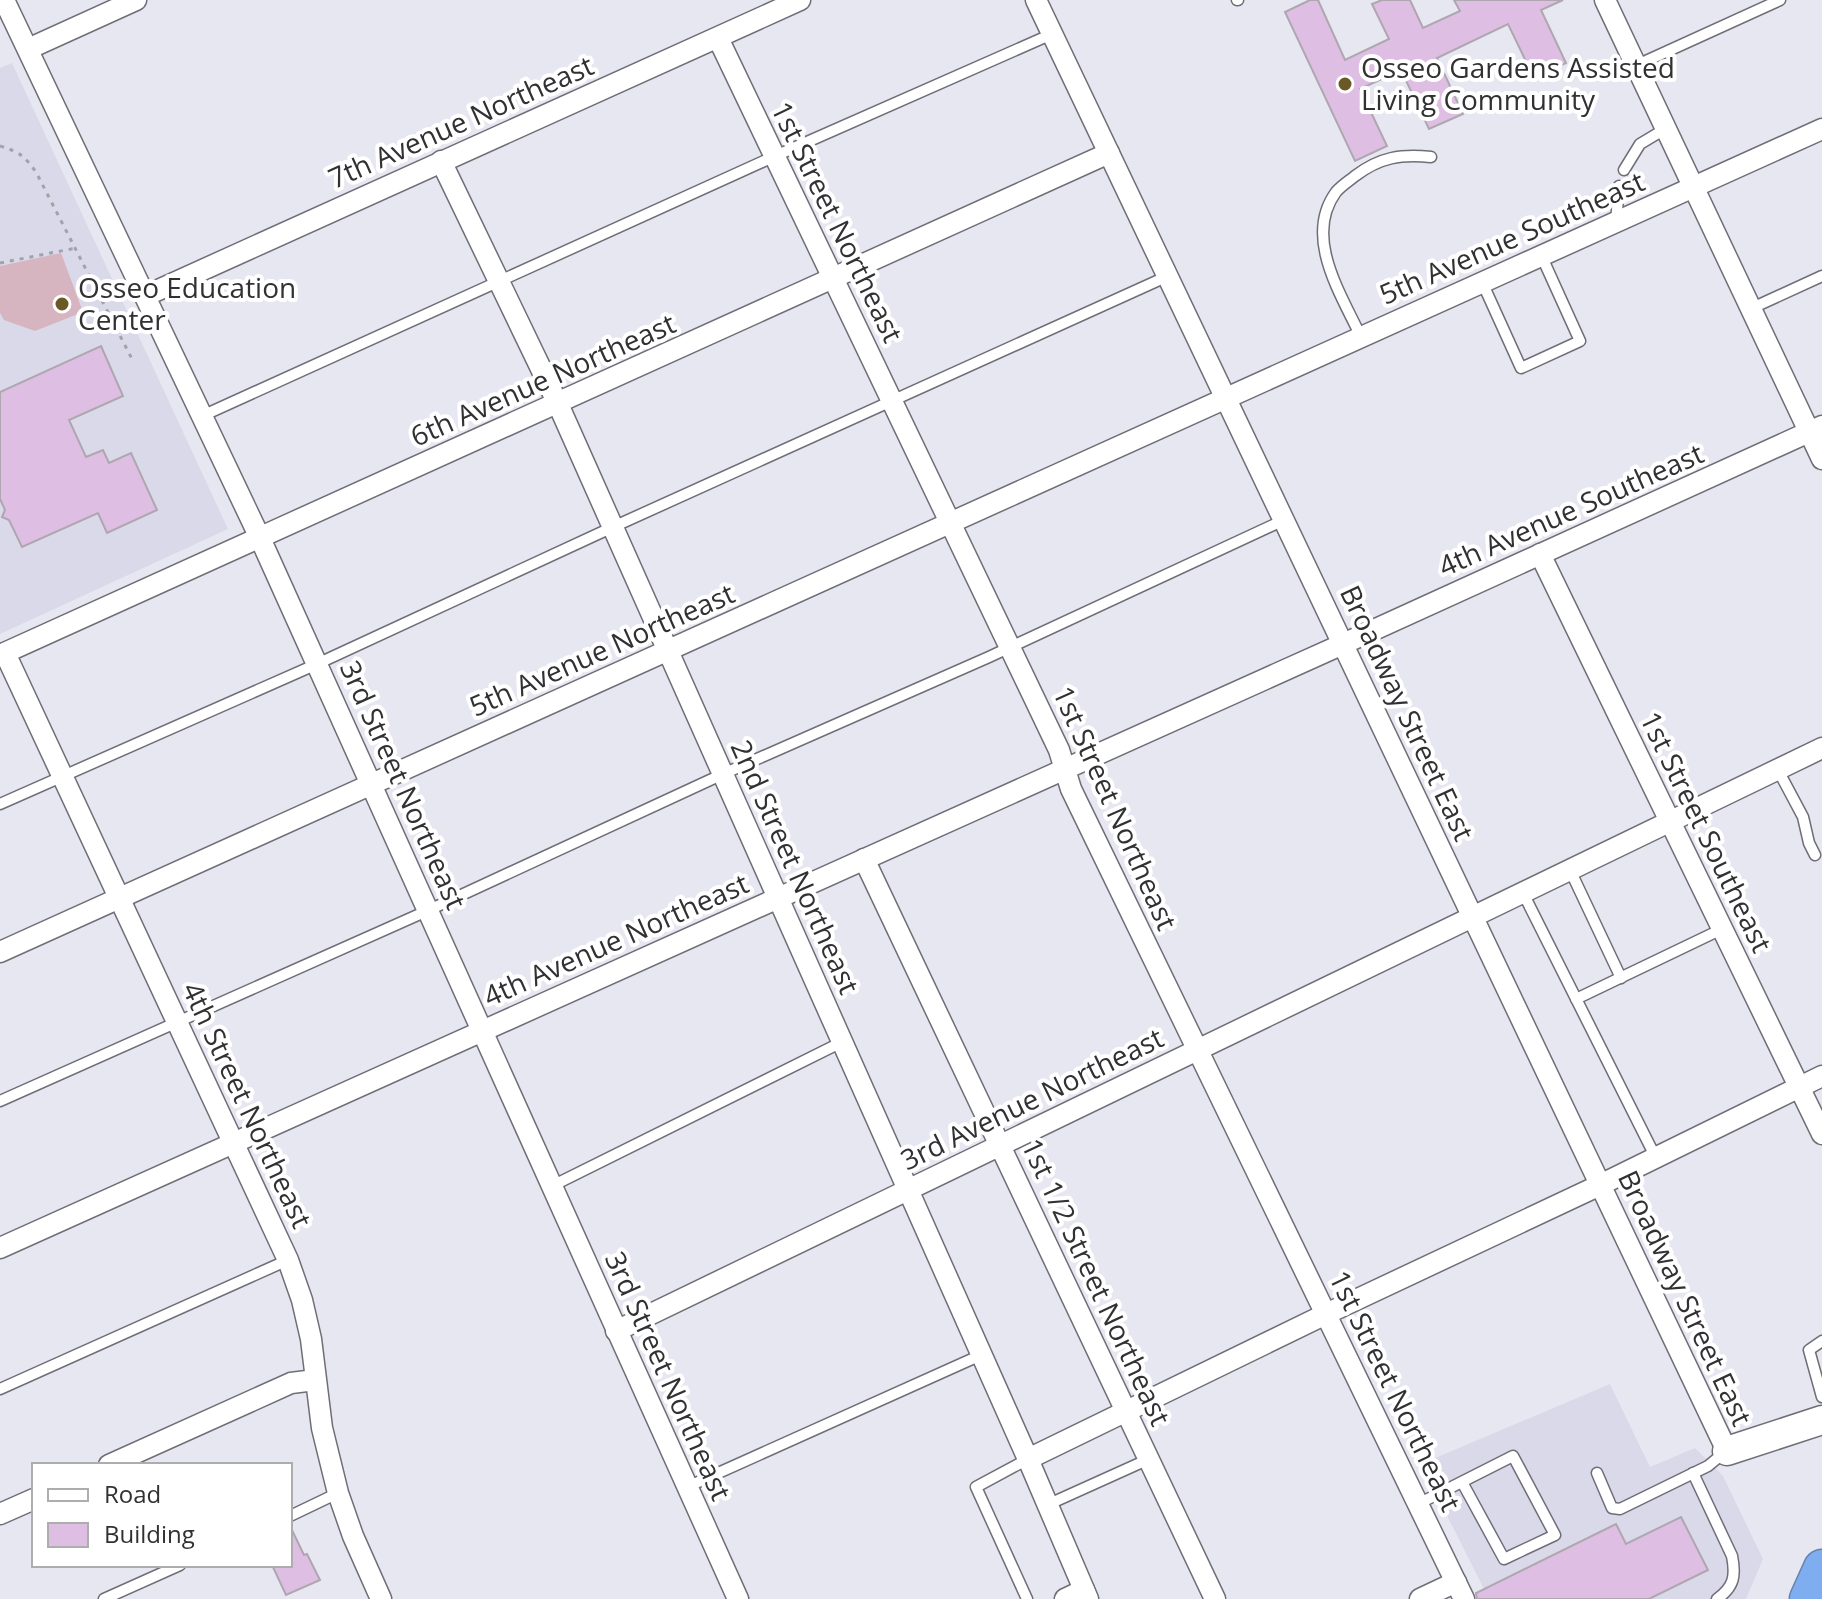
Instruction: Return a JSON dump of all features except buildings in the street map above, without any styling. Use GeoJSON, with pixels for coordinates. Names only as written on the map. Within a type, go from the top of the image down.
{"type":"FeatureCollection","features":[{"type":"Feature","properties":{"kind":"highway"},"geometry":{"type":"LineString","coordinates":[[1808,1599],[1822,1568]]}},
{"type":"Feature","properties":{"kind":"street","name":"3rd Street Northeast"},"geometry":{"type":"LineString","coordinates":[[4,0],[260,538],[738,1599]]}},
{"type":"Feature","properties":{"kind":"street"},"geometry":{"type":"LineString","coordinates":[[28,49],[136,0]]}},
{"type":"Feature","properties":{"kind":"street","name":"7th Avenue Northeast"},"geometry":{"type":"LineString","coordinates":[[145,296],[800,0]]}},
{"type":"Feature","properties":{"kind":"street","name":"Broadway Street East"},"geometry":{"type":"LineString","coordinates":[[1036,0],[1727,1451]]}},
{"type":"Feature","properties":{"kind":"street"},"geometry":{"type":"LineString","coordinates":[[1605,0],[1750,309],[1815,429],[1822,459]]}},
{"type":"Feature","properties":{"kind":"street","name":"1st Street Northeast"},"geometry":{"type":"LineString","coordinates":[[718,38],[1059,750],[1071,789],[1460,1590]]}},
{"type":"Feature","properties":{"kind":"street","name":"5th Avenue Southeast"},"geometry":{"type":"LineString","coordinates":[[1225,398],[1822,129]]}},
{"type":"Feature","properties":{"kind":"street","name":"6th Avenue Northeast"},"geometry":{"type":"LineString","coordinates":[[2,651],[558,404],[1109,153]]}},
{"type":"Feature","properties":{"kind":"street","name":"2nd Street Northeast"},"geometry":{"type":"LineString","coordinates":[[441,161],[558,404],[1086,1595]]}},
{"type":"Feature","properties":{"kind":"street","name":"5th Avenue Northeast"},"geometry":{"type":"LineString","coordinates":[[0,952],[1225,398]]}},
{"type":"Feature","properties":{"kind":"street","name":"4th Avenue Southeast"},"geometry":{"type":"LineString","coordinates":[[1343,644],[1815,429]]}},
{"type":"Feature","properties":{"kind":"street","name":"1st Street Southeast"},"geometry":{"type":"LineString","coordinates":[[1540,554],[1822,1134]]}},
{"type":"Feature","properties":{"kind":"street","name":"4th Avenue Northeast"},"geometry":{"type":"LineString","coordinates":[[0,1248],[1343,644]]}},
{"type":"Feature","properties":{"kind":"street","name":"4th Street Northeast"},"geometry":{"type":"LineString","coordinates":[[2,651],[288,1260],[311,1339],[322,1428],[338,1493],[381,1599]]}},
{"type":"Feature","properties":{"kind":"street","name":"3rd Avenue Northeast"},"geometry":{"type":"LineString","coordinates":[[616,1331],[1822,748]]}},
{"type":"Feature","properties":{"kind":"street","name":"1st 1/2 Street Northeast"},"geometry":{"type":"LineString","coordinates":[[864,859],[1215,1599]]}},
{"type":"Feature","properties":{"kind":"street"},"geometry":{"type":"LineString","coordinates":[[1028,1459],[1822,1076]]}},
{"type":"Feature","properties":{"kind":"street"},"geometry":{"type":"LineString","coordinates":[[113,1463],[291,1383],[315,1380]]}},
{"type":"Feature","properties":{"kind":"street"},"geometry":{"type":"LineString","coordinates":[[1727,1451],[1822,1420]]}},
{"type":"Feature","properties":{"kind":"street"},"geometry":{"type":"LineString","coordinates":[[0,1514],[32,1500]]}},
{"type":"Feature","properties":{"kind":"street"},"geometry":{"type":"LineString","coordinates":[[1420,1599],[1460,1590]]}},
{"type":"Feature","properties":{"kind":"street"},"geometry":{"type":"LineString","coordinates":[[1065,1599],[1086,1595]]}},
{"type":"Feature","properties":{"kind":"lane"},"geometry":{"type":"LineString","coordinates":[[1635,66],[1780,0]]}},
{"type":"Feature","properties":{"kind":"lane"},"geometry":{"type":"LineString","coordinates":[[202,416],[1052,34]]}},
{"type":"Feature","properties":{"kind":"lane"},"geometry":{"type":"LineString","coordinates":[[1624,170],[1640,144],[1665,129]]}},
{"type":"Feature","properties":{"kind":"lane"},"geometry":{"type":"LineString","coordinates":[[1361,337],[1328,265],[1323,241],[1326,213],[1337,191],[1359,173],[1392,157],[1431,157]]}},
{"type":"Feature","properties":{"kind":"lane"},"geometry":{"type":"LineString","coordinates":[[1616,222],[1619,186]]}},
{"type":"Feature","properties":{"kind":"lane"},"geometry":{"type":"LineString","coordinates":[[1482,282],[1521,368],[1580,341],[1541,255]]}},
{"type":"Feature","properties":{"kind":"lane"},"geometry":{"type":"LineString","coordinates":[[0,804],[317,664],[1168,276]]}},
{"type":"Feature","properties":{"kind":"lane"},"geometry":{"type":"LineString","coordinates":[[1750,309],[1822,276]]}},
{"type":"Feature","properties":{"kind":"lane"},"geometry":{"type":"LineString","coordinates":[[0,1101],[429,910],[1284,520]]}},
{"type":"Feature","properties":{"kind":"lane"},"geometry":{"type":"LineString","coordinates":[[1778,770],[1803,817],[1815,855]]}},
{"type":"Feature","properties":{"kind":"lane"},"geometry":{"type":"LineString","coordinates":[[1570,870],[1621,978]]}},
{"type":"Feature","properties":{"kind":"lane"},"geometry":{"type":"LineString","coordinates":[[1523,893],[1656,1158]]}},
{"type":"Feature","properties":{"kind":"lane"},"geometry":{"type":"LineString","coordinates":[[1576,999],[1722,929]]}},
{"type":"Feature","properties":{"kind":"lane"},"geometry":{"type":"LineString","coordinates":[[552,1186],[842,1042]]}},
{"type":"Feature","properties":{"kind":"lane"},"geometry":{"type":"LineString","coordinates":[[0,1389],[288,1260]]}},
{"type":"Feature","properties":{"kind":"lane"},"geometry":{"type":"LineString","coordinates":[[1822,1341],[1809,1350],[1822,1397]]}},
{"type":"Feature","properties":{"kind":"lane"},"geometry":{"type":"LineString","coordinates":[[687,1487],[981,1355]]}},
{"type":"Feature","properties":{"kind":"lane"},"geometry":{"type":"LineString","coordinates":[[1597,1473],[1612,1508],[1620,1509],[1708,1466],[1727,1451]]}},
{"type":"Feature","properties":{"kind":"lane"},"geometry":{"type":"LineString","coordinates":[[1418,1504],[1513,1456],[1555,1535],[1504,1559],[1462,1482]]}},
{"type":"Feature","properties":{"kind":"lane"},"geometry":{"type":"LineString","coordinates":[[1027,1599],[976,1487],[1028,1459]]}},
{"type":"Feature","properties":{"kind":"lane"},"geometry":{"type":"LineString","coordinates":[[1047,1505],[1149,1459]]}},
{"type":"Feature","properties":{"kind":"lane"},"geometry":{"type":"LineString","coordinates":[[1693,1473],[1734,1566],[1730,1587],[1717,1599]]}},
{"type":"Feature","properties":{"kind":"lane"},"geometry":{"type":"LineString","coordinates":[[292,1515],[338,1493]]}},
{"type":"Feature","properties":{"kind":"lane"},"geometry":{"type":"LineString","coordinates":[[104,1599],[176,1567]]}},
{"type":"Feature","properties":{"kind":"path"},"geometry":{"type":"LineString","coordinates":[[0,146],[26,158],[37,174],[133,361]]}},
{"type":"Feature","properties":{"kind":"path"},"geometry":{"type":"LineString","coordinates":[[0,263],[76,248]]}},
{"type":"Feature","properties":{"kind":"shaded area","name":"Osseo Education Center"},"geometry":{"type":"Polygon","coordinates":[[[12,63],[228,529],[0,634],[0,68],[12,63]]]}},
{"type":"Feature","properties":{"kind":"shaded area"},"geometry":{"type":"Polygon","coordinates":[[[61,253],[83,312],[35,331],[4,320],[0,313],[0,266],[61,253]]]}},
{"type":"Feature","properties":{"kind":"shaded area"},"geometry":{"type":"Polygon","coordinates":[[[1610,1384],[1650,1467],[1695,1448],[1723,1476],[1763,1559],[1746,1599],[1480,1599],[1487,1595],[1421,1464],[1610,1384]]]}},
{"type":"Feature","properties":{"kind":"place","name":"Osseo Gardens Assisted Living Community"},"geometry":{"type":"Point","coordinates":[1345,84]}},
{"type":"Feature","properties":{"kind":"place","name":"Osseo Education Center"},"geometry":{"type":"Point","coordinates":[62,304]}}]}
